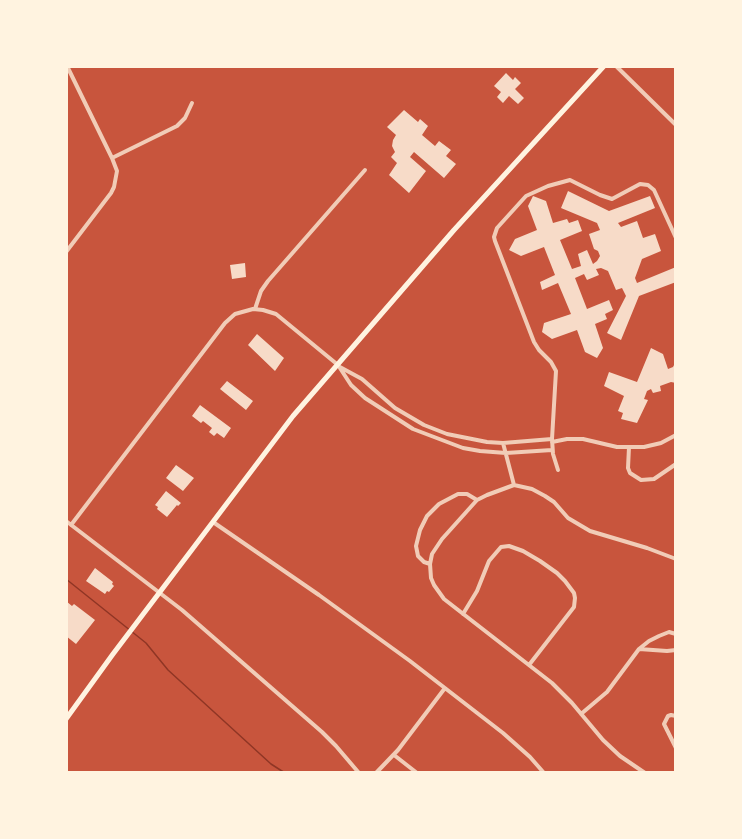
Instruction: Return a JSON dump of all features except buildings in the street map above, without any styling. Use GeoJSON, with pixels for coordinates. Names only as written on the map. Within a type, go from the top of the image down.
{"type":"FeatureCollection","features":[{"type":"Feature","properties":{"kind":"main road"},"geometry":{"type":"LineString","coordinates":[[66,719],[293,416],[454,230],[604,66]]}},
{"type":"Feature","properties":{"kind":"street"},"geometry":{"type":"LineString","coordinates":[[66,252],[111,193],[117,171],[67,66]]}},
{"type":"Feature","properties":{"kind":"street"},"geometry":{"type":"LineString","coordinates":[[616,66],[676,125]]}},
{"type":"Feature","properties":{"kind":"street"},"geometry":{"type":"LineString","coordinates":[[112,158],[177,126],[185,118],[192,103]]}},
{"type":"Feature","properties":{"kind":"street"},"geometry":{"type":"LineString","coordinates":[[255,309],[261,291],[268,281],[365,170]]}},
{"type":"Feature","properties":{"kind":"street"},"geometry":{"type":"LineString","coordinates":[[558,470],[552,450],[556,371],[534,342],[495,241],[497,228],[526,196],[548,186],[570,180],[612,199],[640,184],[648,185],[654,190],[676,238]]}},
{"type":"Feature","properties":{"kind":"street"},"geometry":{"type":"LineString","coordinates":[[71,525],[225,322],[236,314],[255,309],[276,314],[338,365],[362,379],[395,408],[424,425],[447,434],[503,443],[583,439],[618,447],[644,447],[661,443],[676,435]]}},
{"type":"Feature","properties":{"kind":"street"},"geometry":{"type":"LineString","coordinates":[[338,365],[351,385],[365,398],[413,429],[463,448],[506,453],[552,450]]}},
{"type":"Feature","properties":{"kind":"street"},"geometry":{"type":"LineString","coordinates":[[503,443],[514,485]]}},
{"type":"Feature","properties":{"kind":"street"},"geometry":{"type":"LineString","coordinates":[[629,447],[628,468],[630,473],[641,480],[654,479],[676,464]]}},
{"type":"Feature","properties":{"kind":"street"},"geometry":{"type":"LineString","coordinates":[[645,773],[620,756],[603,740],[552,683],[444,599],[431,578],[430,564],[436,545],[477,500],[514,485],[532,489],[545,496],[554,502],[568,518],[590,531],[676,559]]}},
{"type":"Feature","properties":{"kind":"street"},"geometry":{"type":"LineString","coordinates":[[430,564],[418,556],[416,546],[427,516],[439,504],[458,494],[466,494],[477,500]]}},
{"type":"Feature","properties":{"kind":"street"},"geometry":{"type":"LineString","coordinates":[[66,521],[182,610],[322,732],[359,773]]}},
{"type":"Feature","properties":{"kind":"street"},"geometry":{"type":"LineString","coordinates":[[213,522],[355,620],[445,688],[515,743],[544,773]]}},
{"type":"Feature","properties":{"kind":"street"},"geometry":{"type":"LineString","coordinates":[[463,615],[477,591],[489,561],[497,550],[505,546],[514,547],[557,573],[574,593],[575,603],[571,612],[529,665]]}},
{"type":"Feature","properties":{"kind":"street"},"geometry":{"type":"LineString","coordinates":[[581,714],[607,692],[639,649],[659,636],[669,632],[676,634]]}},
{"type":"Feature","properties":{"kind":"street"},"geometry":{"type":"LineString","coordinates":[[639,649],[676,650]]}},
{"type":"Feature","properties":{"kind":"street"},"geometry":{"type":"LineString","coordinates":[[375,773],[394,755],[445,688]]}},
{"type":"Feature","properties":{"kind":"street"},"geometry":{"type":"LineString","coordinates":[[676,716],[668,716],[664,724],[676,748]]}},
{"type":"Feature","properties":{"kind":"street"},"geometry":{"type":"LineString","coordinates":[[394,755],[417,773]]}},
{"type":"Feature","properties":{"kind":"waterway"},"geometry":{"type":"LineString","coordinates":[[66,579],[146,643],[168,670],[271,764],[285,773]]}}]}
